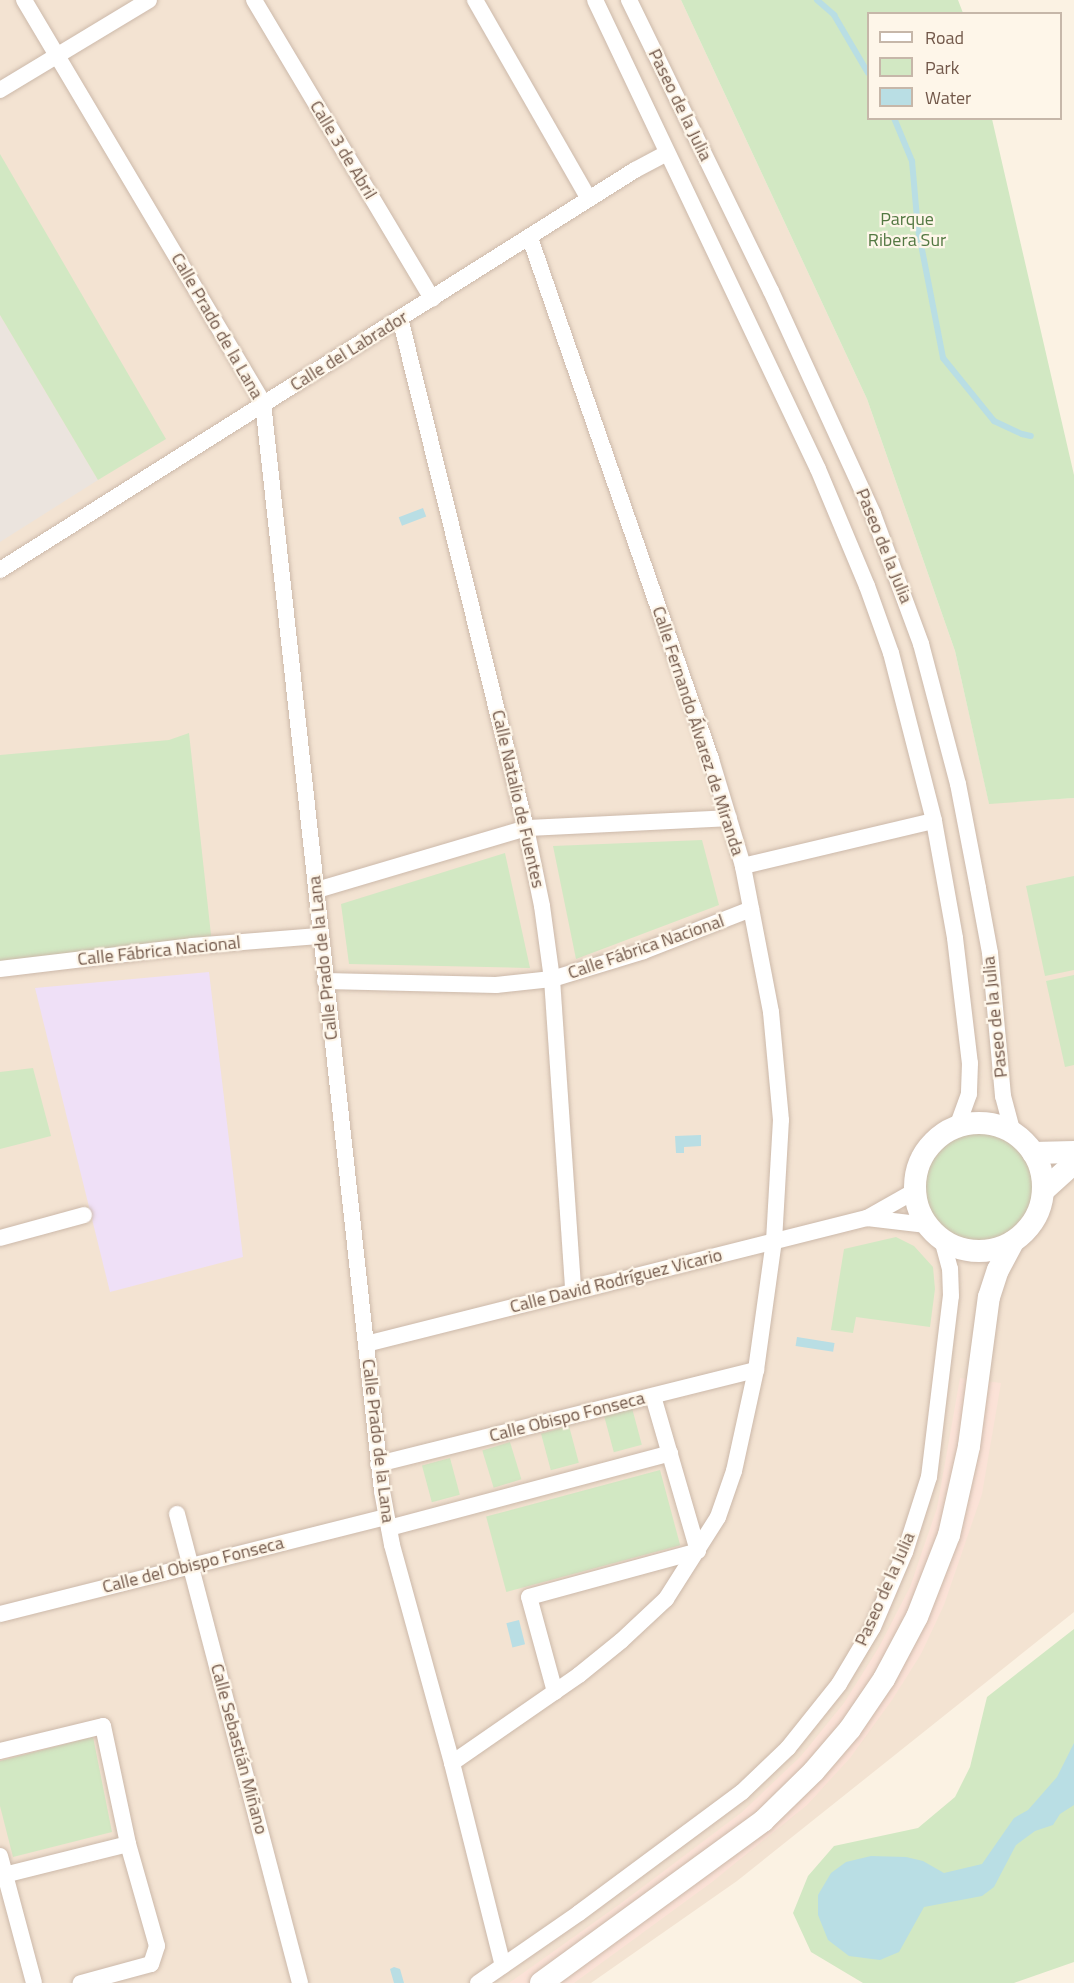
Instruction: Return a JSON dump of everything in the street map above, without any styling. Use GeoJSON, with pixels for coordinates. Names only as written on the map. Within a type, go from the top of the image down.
{"type":"FeatureCollection","features":[{"type":"Feature","properties":{"kind":"street","name":"Calle Prado de la Lana"},"geometry":{"type":"LineString","coordinates":[[24,0],[263,403],[378,1464],[387,1522],[452,1763],[503,1966]]}},
{"type":"Feature","properties":{"kind":"street"},"geometry":{"type":"LineString","coordinates":[[0,90],[148,0]]}},
{"type":"Feature","properties":{"kind":"street","name":"Calle 3 de Abril"},"geometry":{"type":"LineString","coordinates":[[254,0],[432,299]]}},
{"type":"Feature","properties":{"kind":"street"},"geometry":{"type":"LineString","coordinates":[[475,0],[589,199]]}},
{"type":"Feature","properties":{"kind":"street","name":"Paseo de la Julia"},"geometry":{"type":"LineString","coordinates":[[595,0],[794,415],[867,586],[911,725],[934,821],[955,938],[970,1063],[969,1094],[957,1127]]}},
{"type":"Feature","properties":{"kind":"street","name":"Paseo de la Julia"},"geometry":{"type":"LineString","coordinates":[[629,0],[771,291],[873,514],[918,634],[958,784],[978,888],[990,953],[1003,1096],[1013,1133]]}},
{"type":"Feature","properties":{"kind":"street","name":"Calle del Labrador"},"geometry":{"type":"LineString","coordinates":[[0,570],[589,199],[667,153]]}},
{"type":"Feature","properties":{"kind":"street","name":"Calle Fernando Álvarez de Miranda"},"geometry":{"type":"LineString","coordinates":[[452,1763],[555,1692],[621,1641],[666,1599],[698,1551],[717,1517],[734,1471],[756,1370],[774,1241],[781,1120],[771,1012],[743,866],[729,818],[530,237]]}},
{"type":"Feature","properties":{"kind":"street","name":"Calle Natalio de Fuentes"},"geometry":{"type":"LineString","coordinates":[[400,318],[526,828],[542,906],[552,979],[573,1290]]}},
{"type":"Feature","properties":{"kind":"street"},"geometry":{"type":"LineString","coordinates":[[317,890],[526,828],[729,818]]}},
{"type":"Feature","properties":{"kind":"street"},"geometry":{"type":"LineString","coordinates":[[743,866],[934,821]]}},
{"type":"Feature","properties":{"kind":"street","name":"Calle Fábrica Nacional"},"geometry":{"type":"LineString","coordinates":[[325,981],[496,985],[552,979],[644,951],[751,909]]}},
{"type":"Feature","properties":{"kind":"street","name":"Calle Fábrica Nacional"},"geometry":{"type":"LineString","coordinates":[[0,969],[202,945],[319,936]]}},
{"type":"Feature","properties":{"kind":"street"},"geometry":{"type":"LineString","coordinates":[[986,1124],[1013,1133],[1034,1153],[1042,1172],[1043,1191],[1039,1210],[1030,1226],[1013,1242],[990,1251],[958,1248],[934,1232],[915,1191],[918,1166],[926,1151],[944,1133],[957,1127],[986,1124]]}},
{"type":"Feature","properties":{"kind":"street"},"geometry":{"type":"LineString","coordinates":[[1034,1153],[1074,1152]]}},
{"type":"Feature","properties":{"kind":"street"},"geometry":{"type":"LineString","coordinates":[[1043,1191],[1074,1163]]}},
{"type":"Feature","properties":{"kind":"street","name":"Calle David Rodríguez Vicario"},"geometry":{"type":"LineString","coordinates":[[366,1344],[573,1290],[867,1218],[915,1191]]}},
{"type":"Feature","properties":{"kind":"street"},"geometry":{"type":"LineString","coordinates":[[0,1238],[84,1215]]}},
{"type":"Feature","properties":{"kind":"street","name":"Calle David Rodríguez Vicario"},"geometry":{"type":"LineString","coordinates":[[867,1218],[934,1232]]}},
{"type":"Feature","properties":{"kind":"street","name":"Paseo de la Julia"},"geometry":{"type":"LineString","coordinates":[[478,1983],[742,1792],[788,1748],[844,1675],[873,1627],[905,1552],[929,1477],[951,1296],[950,1269],[934,1232]]}},
{"type":"Feature","properties":{"kind":"street","name":"Paseo de la Julia"},"geometry":{"type":"LineString","coordinates":[[541,1983],[763,1821],[814,1771],[850,1729],[884,1679],[916,1617],[949,1535],[969,1446],[989,1297],[998,1270],[1013,1242]]}},
{"type":"Feature","properties":{"kind":"street","name":"Paseo de la Julia"},"geometry":{"type":"LineString","coordinates":[[974,1251],[984,1270],[989,1297]]}},
{"type":"Feature","properties":{"kind":"street","name":"Calle Obispo Fonseca"},"geometry":{"type":"LineString","coordinates":[[378,1464],[756,1370]]}},
{"type":"Feature","properties":{"kind":"street"},"geometry":{"type":"LineString","coordinates":[[555,1692],[529,1597],[698,1551],[654,1396]]}},
{"type":"Feature","properties":{"kind":"street"},"geometry":{"type":"LineString","coordinates":[[387,1522],[670,1453]]}},
{"type":"Feature","properties":{"kind":"street","name":"Calle Sebastián Miñano"},"geometry":{"type":"LineString","coordinates":[[177,1514],[300,1983]]}},
{"type":"Feature","properties":{"kind":"street","name":"Calle del Obispo Fonseca"},"geometry":{"type":"LineString","coordinates":[[0,1614],[190,1566],[387,1522]]}},
{"type":"Feature","properties":{"kind":"street"},"geometry":{"type":"LineString","coordinates":[[0,1751],[103,1726],[128,1844],[157,1946],[151,1964],[81,1983]]}},
{"type":"Feature","properties":{"kind":"street"},"geometry":{"type":"LineString","coordinates":[[4,1875],[128,1844]]}},
{"type":"Feature","properties":{"kind":"street"},"geometry":{"type":"LineString","coordinates":[[0,1856],[34,1983]]}},
{"type":"Feature","properties":{"kind":"shaded area"},"geometry":{"type":"Polygon","coordinates":[[[0,0],[681,0],[867,399],[955,651],[989,803],[1074,798],[1074,1612],[737,1881],[591,1983],[0,1983],[0,0]]]}},
{"type":"Feature","properties":{"kind":"shaded area"},"geometry":{"type":"Polygon","coordinates":[[[0,315],[98,480],[0,542],[0,315]]]}},
{"type":"Feature","properties":{"kind":"shaded area"},"geometry":{"type":"Polygon","coordinates":[[[209,972],[243,1257],[110,1292],[35,988],[209,972]]]}},
{"type":"Feature","properties":{"kind":"shaded area"},"geometry":{"type":"Polygon","coordinates":[[[960,1378],[1001,1383],[982,1494],[944,1605],[921,1654],[892,1700],[850,1758],[807,1805],[712,1882],[574,1983],[509,1983],[620,1904],[741,1813],[801,1756],[844,1703],[879,1647],[910,1587],[937,1508],[960,1378]]]}},
{"type":"Feature","properties":{"kind":"green space","name":"Parque Ribera Sur"},"geometry":{"type":"Polygon","coordinates":[[[681,0],[958,0],[963,12],[867,12],[867,120],[992,120],[1074,475],[1074,798],[989,804],[955,651],[867,399],[681,0]]]}},
{"type":"Feature","properties":{"kind":"green space"},"geometry":{"type":"Polygon","coordinates":[[[0,154],[166,439],[98,480],[0,315],[0,154]]]}},
{"type":"Feature","properties":{"kind":"green space"},"geometry":{"type":"Polygon","coordinates":[[[189,733],[212,944],[0,969],[0,755],[169,740],[189,733]]]}},
{"type":"Feature","properties":{"kind":"green space"},"geometry":{"type":"Polygon","coordinates":[[[702,840],[719,905],[576,959],[553,846],[702,840]]]}},
{"type":"Feature","properties":{"kind":"green space"},"geometry":{"type":"Polygon","coordinates":[[[505,853],[530,968],[349,964],[341,904],[505,853]]]}},
{"type":"Feature","properties":{"kind":"green space"},"geometry":{"type":"Polygon","coordinates":[[[1074,876],[1074,970],[1045,976],[1026,886],[1074,876]]]}},
{"type":"Feature","properties":{"kind":"green space"},"geometry":{"type":"Polygon","coordinates":[[[1074,975],[1074,1065],[1065,1067],[1046,981],[1074,975]]]}},
{"type":"Feature","properties":{"kind":"green space"},"geometry":{"type":"Polygon","coordinates":[[[33,1068],[51,1136],[0,1149],[0,1072],[33,1068]]]}},
{"type":"Feature","properties":{"kind":"green space"},"geometry":{"type":"Polygon","coordinates":[[[979,1123],[1003,1128],[1024,1142],[1038,1163],[1043,1187],[1038,1211],[1024,1232],[1003,1246],[979,1251],[955,1246],[934,1232],[920,1211],[915,1187],[920,1163],[934,1142],[955,1128],[979,1123]]]}},
{"type":"Feature","properties":{"kind":"green space"},"geometry":{"type":"Polygon","coordinates":[[[896,1237],[914,1246],[933,1267],[935,1289],[930,1327],[856,1317],[853,1333],[831,1330],[844,1249],[896,1237]]]}},
{"type":"Feature","properties":{"kind":"green space"},"geometry":{"type":"Polygon","coordinates":[[[632,1408],[642,1445],[614,1452],[604,1416],[632,1408]]]}},
{"type":"Feature","properties":{"kind":"green space"},"geometry":{"type":"Polygon","coordinates":[[[569,1426],[579,1463],[551,1470],[541,1434],[569,1426]]]}},
{"type":"Feature","properties":{"kind":"green space"},"geometry":{"type":"Polygon","coordinates":[[[510,1442],[521,1479],[494,1488],[482,1450],[510,1442]]]}},
{"type":"Feature","properties":{"kind":"green space"},"geometry":{"type":"Polygon","coordinates":[[[450,1458],[460,1495],[432,1502],[422,1466],[450,1458]]]}},
{"type":"Feature","properties":{"kind":"green space"},"geometry":{"type":"Polygon","coordinates":[[[660,1470],[680,1545],[506,1592],[486,1517],[660,1470]]]}},
{"type":"Feature","properties":{"kind":"green space"},"geometry":{"type":"Polygon","coordinates":[[[1074,1629],[1074,1962],[1014,1983],[863,1983],[811,1952],[793,1913],[808,1876],[834,1846],[918,1828],[955,1797],[970,1767],[987,1697],[1074,1629]]]}},
{"type":"Feature","properties":{"kind":"green space"},"geometry":{"type":"Polygon","coordinates":[[[93,1737],[112,1832],[13,1857],[0,1806],[0,1761],[93,1737]]]}},
{"type":"Feature","properties":{"kind":"water"},"geometry":{"type":"Polygon","coordinates":[[[423,508],[426,516],[402,526],[399,517],[423,508]]]}},
{"type":"Feature","properties":{"kind":"water"},"geometry":{"type":"Polygon","coordinates":[[[701,1135],[701,1146],[684,1147],[684,1153],[676,1153],[675,1136],[701,1135]]]}},
{"type":"Feature","properties":{"kind":"water"},"geometry":{"type":"Polygon","coordinates":[[[797,1337],[835,1343],[833,1352],[796,1346],[797,1337]]]}},
{"type":"Feature","properties":{"kind":"water"},"geometry":{"type":"Polygon","coordinates":[[[519,1620],[525,1644],[512,1647],[506,1623],[519,1620]]]}},
{"type":"Feature","properties":{"kind":"water"},"geometry":{"type":"Polygon","coordinates":[[[1074,1743],[1074,1805],[1060,1814],[1053,1825],[1035,1831],[1016,1845],[994,1887],[982,1896],[924,1907],[899,1952],[880,1960],[849,1956],[828,1940],[818,1915],[818,1895],[831,1873],[846,1862],[871,1856],[906,1857],[923,1861],[944,1873],[982,1864],[1014,1818],[1028,1810],[1057,1777],[1074,1743]]]}},
{"type":"Feature","properties":{"kind":"water"},"geometry":{"type":"Polygon","coordinates":[[[394,1967],[400,1969],[404,1983],[394,1983],[390,1969],[394,1967]]]}},
{"type":"Feature","properties":{"kind":"waterway"},"geometry":{"type":"LineString","coordinates":[[817,0],[834,15],[867,71]]}},
{"type":"Feature","properties":{"kind":"waterway"},"geometry":{"type":"LineString","coordinates":[[895,120],[912,161],[918,229],[943,358],[994,421],[1031,436]]}}]}
